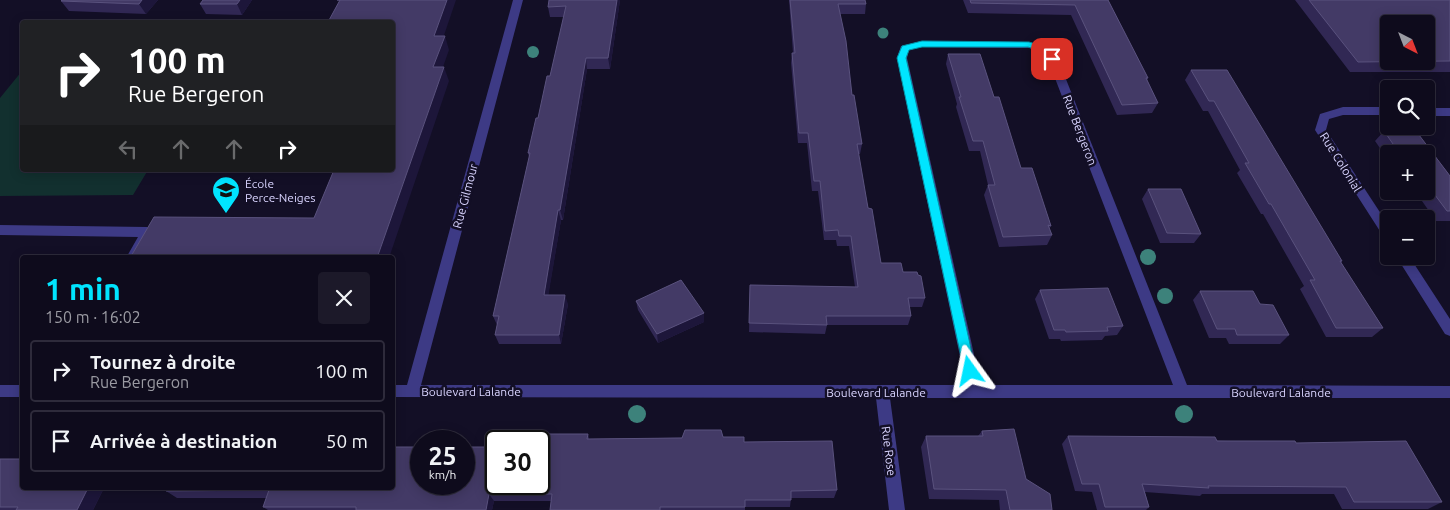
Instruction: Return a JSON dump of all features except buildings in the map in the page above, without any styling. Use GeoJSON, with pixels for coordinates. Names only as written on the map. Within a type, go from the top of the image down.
{"type":"FeatureCollection","features":[{"type":"Feature","properties":{"kind":"street","name":"Rue Gilmour"},"geometry":{"type":"LineString","coordinates":[[412,391],[518,0]]}},
{"type":"Feature","properties":{"kind":"street","name":"Rue Bergeron"},"geometry":{"type":"LineString","coordinates":[[975,392],[902,58],[905,48],[922,44],[1029,45],[1046,50],[1052,59],[1183,392]]}},
{"type":"Feature","properties":{"kind":"street","name":"Rue Colonial"},"geometry":{"type":"LineString","coordinates":[[1380,111],[1343,111],[1324,117],[1320,130],[1380,222]]}},
{"type":"Feature","properties":{"kind":"street"},"geometry":{"type":"LineString","coordinates":[[1435,112],[1450,112]]}},
{"type":"Feature","properties":{"kind":"street"},"geometry":{"type":"LineString","coordinates":[[0,230],[147,232],[134,255]]}},
{"type":"Feature","properties":{"kind":"street"},"geometry":{"type":"LineString","coordinates":[[1408,265],[1450,330]]}},
{"type":"Feature","properties":{"kind":"street"},"geometry":{"type":"LineString","coordinates":[[0,391],[20,391]]}},
{"type":"Feature","properties":{"kind":"street","name":"Boulevard Lalande"},"geometry":{"type":"LineString","coordinates":[[395,391],[1450,392]]}},
{"type":"Feature","properties":{"kind":"street","name":"Rue Rose"},"geometry":{"type":"LineString","coordinates":[[882,392],[897,510]]}},
{"type":"Feature","properties":{"kind":"green space"},"geometry":{"type":"Polygon","coordinates":[[[20,73],[20,172],[147,172],[133,195],[0,196],[0,98],[20,73]]]}},
{"type":"Feature","properties":{"kind":"place","name":"École Perce-Neiges"},"geometry":{"type":"Point","coordinates":[226,214]}},
{"type":"Feature","properties":{"kind":"route"},"geometry":{"type":"LineString","coordinates":[[970,371],[902,58],[905,48],[922,44],[1029,45],[1046,50],[1052,59]]}}]}
